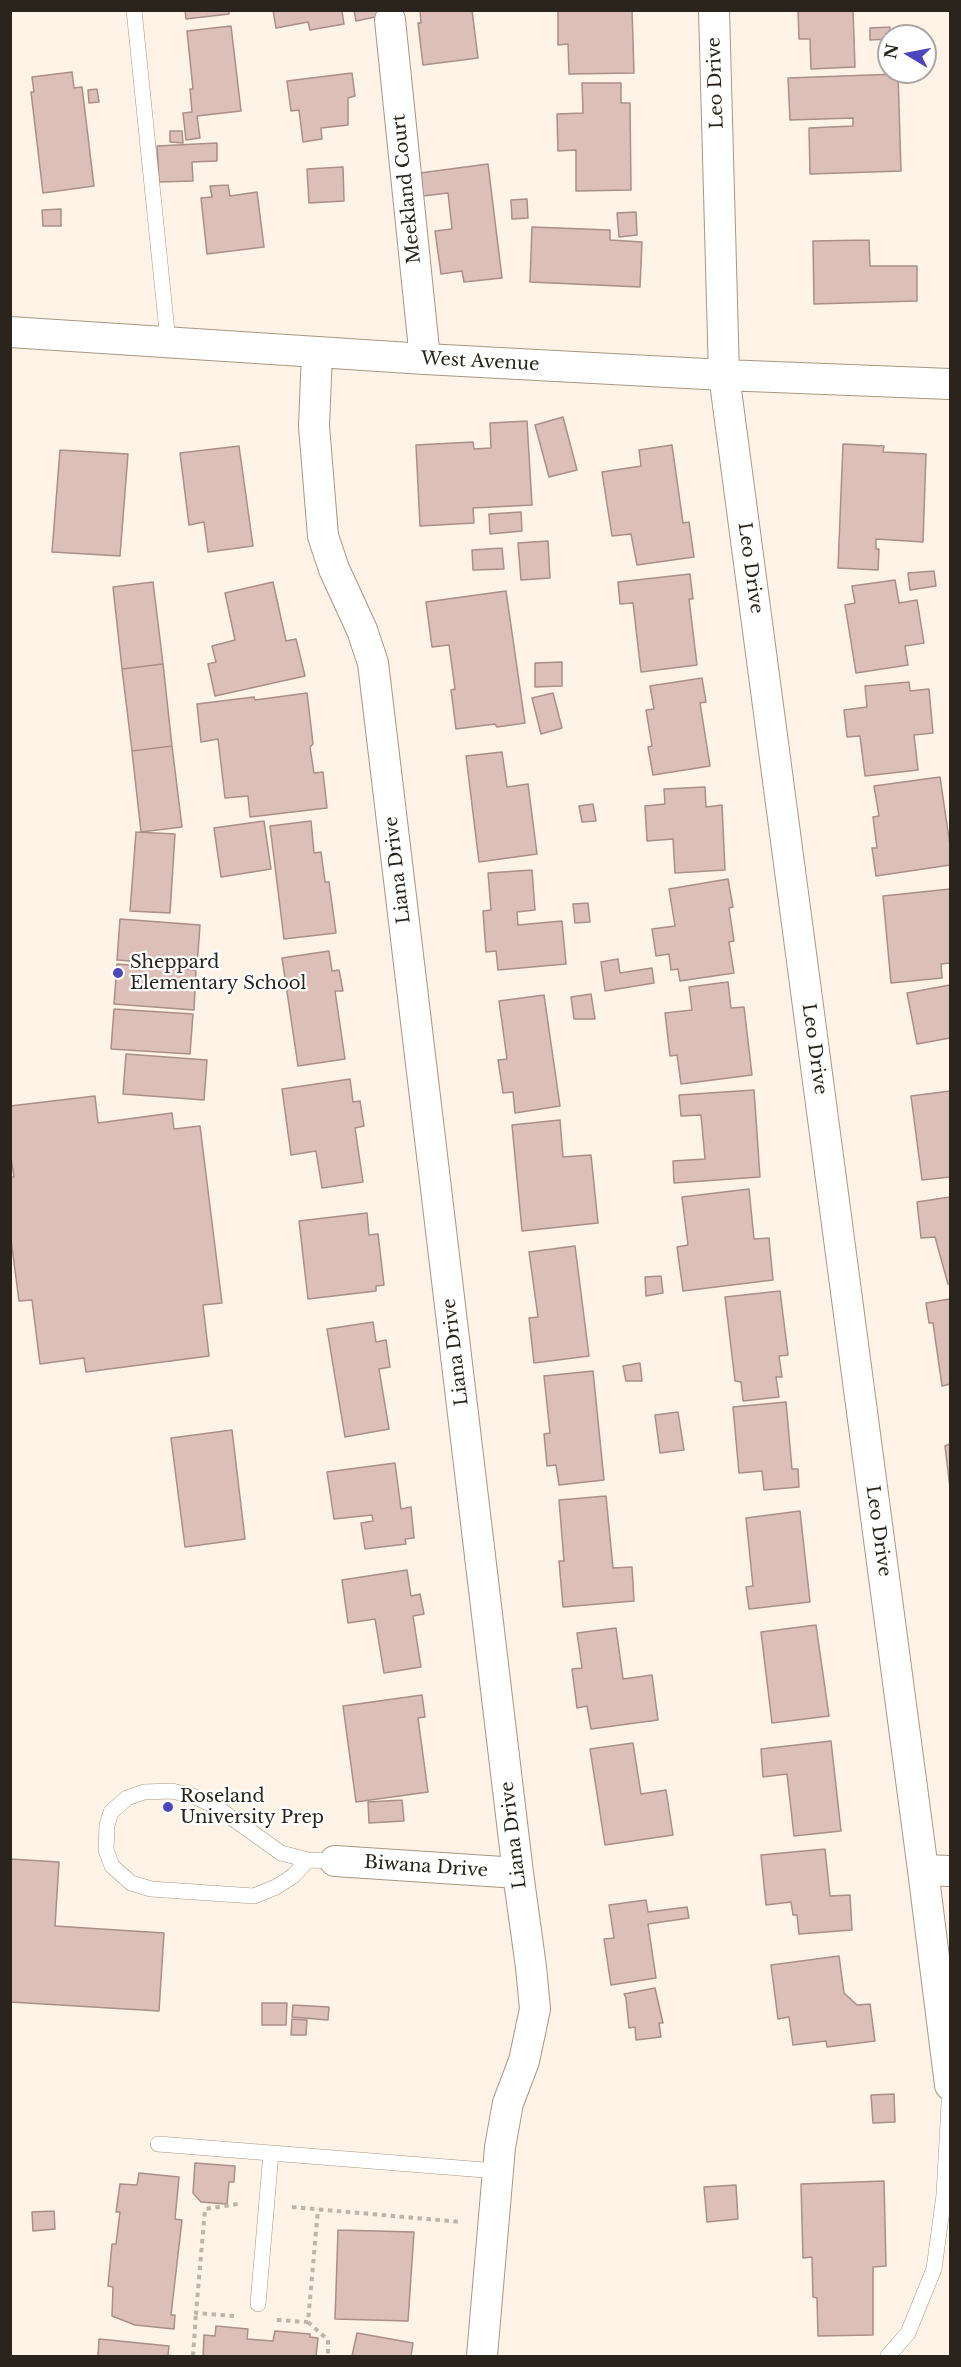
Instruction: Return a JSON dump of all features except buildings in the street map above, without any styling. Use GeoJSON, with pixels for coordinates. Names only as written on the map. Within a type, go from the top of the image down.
{"type":"FeatureCollection","features":[{"type":"Feature","properties":{"kind":"street","name":"Leo Drive"},"geometry":{"type":"LineString","coordinates":[[714,10],[724,375],[937,1871],[950,2085]]}},
{"type":"Feature","properties":{"kind":"street","name":"Meekland Court"},"geometry":{"type":"LineString","coordinates":[[390,20],[425,359]]}},
{"type":"Feature","properties":{"kind":"street","name":"West Avenue"},"geometry":{"type":"LineString","coordinates":[[10,332],[425,359],[951,384]]}},
{"type":"Feature","properties":{"kind":"street","name":"Liana Drive"},"geometry":{"type":"LineString","coordinates":[[317,353],[314,426],[323,537],[334,569],[362,630],[373,663],[531,1967],[534,2009],[524,2061],[508,2103],[497,2172],[482,2356]]}},
{"type":"Feature","properties":{"kind":"street","name":"Biwana Drive"},"geometry":{"type":"LineString","coordinates":[[321,1861],[518,1873]]}},
{"type":"Feature","properties":{"kind":"lane"},"geometry":{"type":"LineString","coordinates":[[134,10],[168,341]]}},
{"type":"Feature","properties":{"kind":"lane"},"geometry":{"type":"LineString","coordinates":[[172,1791],[193,1796],[215,1806],[281,1853],[321,1861],[276,1887],[254,1896],[140,1887],[123,1878],[108,1859],[107,1825],[111,1812],[127,1798],[144,1792],[172,1791]]}},
{"type":"Feature","properties":{"kind":"lane"},"geometry":{"type":"LineString","coordinates":[[888,2356],[908,2333],[934,2269],[944,2195],[950,2085]]}},
{"type":"Feature","properties":{"kind":"lane"},"geometry":{"type":"LineString","coordinates":[[158,2144],[497,2172]]}},
{"type":"Feature","properties":{"kind":"lane"},"geometry":{"type":"LineString","coordinates":[[258,2304],[271,2153]]}},
{"type":"Feature","properties":{"kind":"path"},"geometry":{"type":"LineString","coordinates":[[284,2207],[462,2222]]}},
{"type":"Feature","properties":{"kind":"path"},"geometry":{"type":"LineString","coordinates":[[193,2356],[195,2313]]}},
{"type":"Feature","properties":{"kind":"path"},"geometry":{"type":"LineString","coordinates":[[308,2322],[328,2340],[327,2356]]}},
{"type":"Feature","properties":{"kind":"place","name":"Sheppard Elementary School"},"geometry":{"type":"Point","coordinates":[118,973]}},
{"type":"Feature","properties":{"kind":"place","name":"Roseland University Prep"},"geometry":{"type":"Point","coordinates":[168,1807]}}]}
